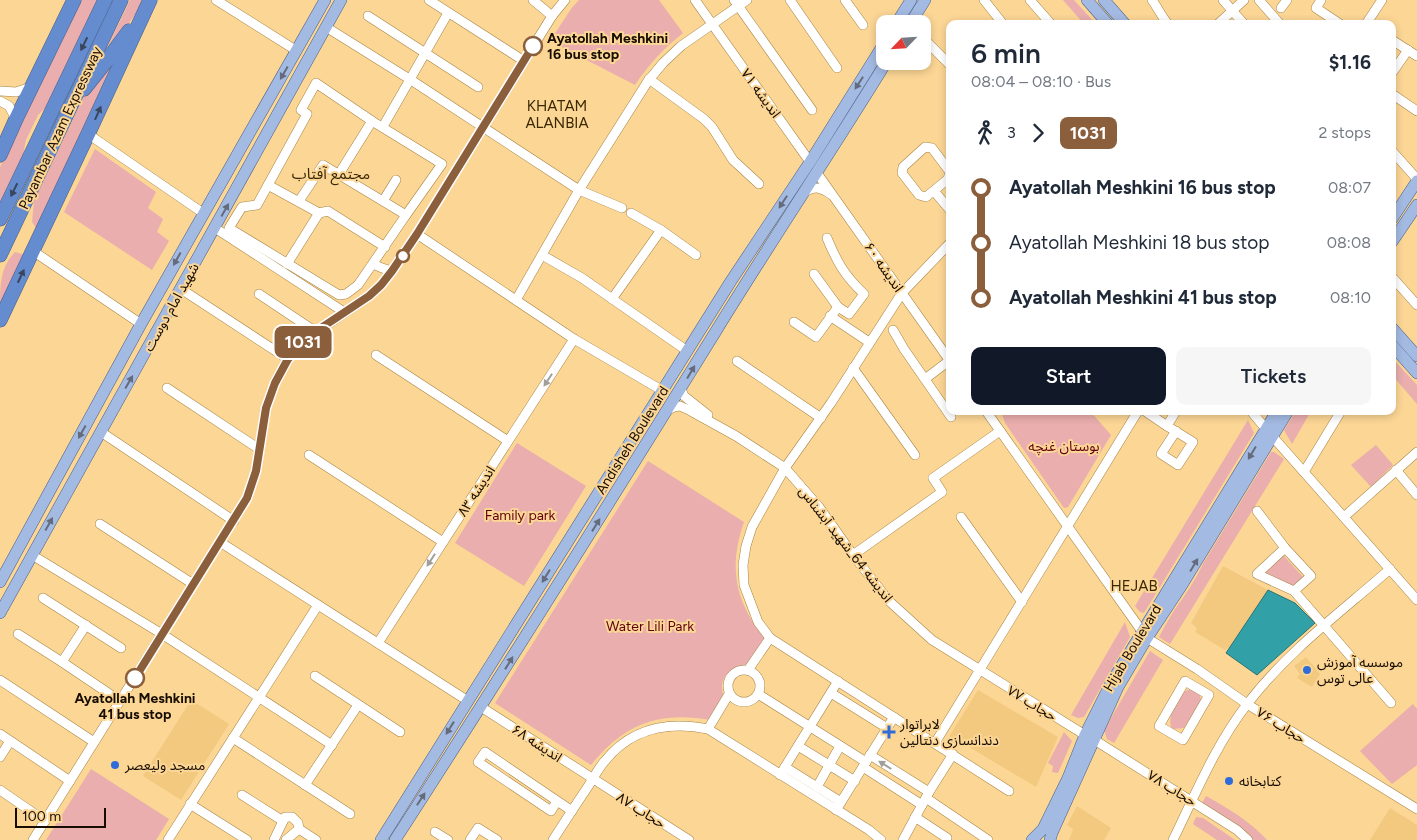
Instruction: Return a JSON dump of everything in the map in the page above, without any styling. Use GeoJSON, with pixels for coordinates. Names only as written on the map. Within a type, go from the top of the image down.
{"type":"FeatureCollection","features":[{"type":"Feature","properties":{"kind":"highway"},"geometry":{"type":"LineString","coordinates":[[0,155],[74,0]]}},
{"type":"Feature","properties":{"kind":"highway","name":"Payambar Azam Expressway"},"geometry":{"type":"LineString","coordinates":[[0,219],[105,0]]}},
{"type":"Feature","properties":{"kind":"highway","name":"Payambar Azam Expressway"},"geometry":{"type":"LineString","coordinates":[[0,256],[70,104],[121,0]]}},
{"type":"Feature","properties":{"kind":"highway"},"geometry":{"type":"LineString","coordinates":[[70,104],[108,60],[148,2]]}},
{"type":"Feature","properties":{"kind":"highway"},"geometry":{"type":"LineString","coordinates":[[0,320],[148,2]]}},
{"type":"Feature","properties":{"kind":"main road","name":"شهید امام دوست"},"geometry":{"type":"LineString","coordinates":[[0,582],[140,324],[325,0]]}},
{"type":"Feature","properties":{"kind":"main road","name":"شهید امام دوست"},"geometry":{"type":"LineString","coordinates":[[0,613],[341,0]]}},
{"type":"Feature","properties":{"kind":"main road"},"geometry":{"type":"LineString","coordinates":[[902,15],[911,0]]}},
{"type":"Feature","properties":{"kind":"main road"},"geometry":{"type":"LineString","coordinates":[[916,15],[925,0]]}},
{"type":"Feature","properties":{"kind":"main road"},"geometry":{"type":"LineString","coordinates":[[1087,0],[1104,20]]}},
{"type":"Feature","properties":{"kind":"main road"},"geometry":{"type":"LineString","coordinates":[[1104,0],[1122,20]]}},
{"type":"Feature","properties":{"kind":"main road"},"geometry":{"type":"LineString","coordinates":[[297,51],[309,58]]}},
{"type":"Feature","properties":{"kind":"main road","name":"Andisheh Boulevard"},"geometry":{"type":"LineString","coordinates":[[381,840],[705,324],[876,56]]}},
{"type":"Feature","properties":{"kind":"main road","name":"Andisheh Boulevard"},"geometry":{"type":"LineString","coordinates":[[395,840],[481,707],[668,410],[716,330],[881,70]]}},
{"type":"Feature","properties":{"kind":"main road"},"geometry":{"type":"LineString","coordinates":[[1396,213],[1417,180]]}},
{"type":"Feature","properties":{"kind":"main road"},"geometry":{"type":"LineString","coordinates":[[1396,236],[1417,204]]}},
{"type":"Feature","properties":{"kind":"main road"},"geometry":{"type":"LineString","coordinates":[[705,324],[716,330]]}},
{"type":"Feature","properties":{"kind":"main road"},"geometry":{"type":"LineString","coordinates":[[1396,332],[1417,356]]}},
{"type":"Feature","properties":{"kind":"main road"},"geometry":{"type":"LineString","coordinates":[[1396,349],[1417,373]]}},
{"type":"Feature","properties":{"kind":"main road","name":"Hijab Boulevard"},"geometry":{"type":"LineString","coordinates":[[1270,433],[1275,415]]}},
{"type":"Feature","properties":{"kind":"main road","name":"Hijab Boulevard"},"geometry":{"type":"LineString","coordinates":[[1032,840],[1043,829],[1144,634],[1270,433],[1285,415]]}},
{"type":"Feature","properties":{"kind":"main road","name":"Hijab Boulevard"},"geometry":{"type":"LineString","coordinates":[[1050,840],[1089,737]]}},
{"type":"Feature","properties":{"kind":"street"},"geometry":{"type":"LineString","coordinates":[[216,0],[297,51]]}},
{"type":"Feature","properties":{"kind":"street"},"geometry":{"type":"LineString","coordinates":[[429,0],[524,61]]}},
{"type":"Feature","properties":{"kind":"street"},"geometry":{"type":"LineString","coordinates":[[533,0],[552,16]]}},
{"type":"Feature","properties":{"kind":"street"},"geometry":{"type":"LineString","coordinates":[[33,840],[247,498],[256,471],[266,408],[275,383],[288,359],[297,348],[316,332],[369,296],[392,271],[417,234],[552,16],[565,0]]}},
{"type":"Feature","properties":{"kind":"street","name":"اندیشه ۷۱"},"geometry":{"type":"LineString","coordinates":[[695,0],[810,162]]}},
{"type":"Feature","properties":{"kind":"street"},"geometry":{"type":"LineString","coordinates":[[516,300],[579,190],[649,79],[681,46],[712,25],[736,3],[747,0]]}},
{"type":"Feature","properties":{"kind":"street"},"geometry":{"type":"LineString","coordinates":[[790,0],[838,68]]}},
{"type":"Feature","properties":{"kind":"street"},"geometry":{"type":"LineString","coordinates":[[845,0],[863,25]]}},
{"type":"Feature","properties":{"kind":"street"},"geometry":{"type":"LineString","coordinates":[[984,0],[1001,20]]}},
{"type":"Feature","properties":{"kind":"street"},"geometry":{"type":"LineString","coordinates":[[1030,0],[1048,20]]}},
{"type":"Feature","properties":{"kind":"street"},"geometry":{"type":"LineString","coordinates":[[1152,0],[1159,8],[1165,20]]}},
{"type":"Feature","properties":{"kind":"street"},"geometry":{"type":"LineString","coordinates":[[1223,0],[1240,20]]}},
{"type":"Feature","properties":{"kind":"street"},"geometry":{"type":"LineString","coordinates":[[1222,20],[1244,0]]}},
{"type":"Feature","properties":{"kind":"street"},"geometry":{"type":"LineString","coordinates":[[1259,0],[1276,20]]}},
{"type":"Feature","properties":{"kind":"street"},"geometry":{"type":"LineString","coordinates":[[1281,8],[1287,0]]}},
{"type":"Feature","properties":{"kind":"street"},"geometry":{"type":"LineString","coordinates":[[1369,20],[1382,0]]}},
{"type":"Feature","properties":{"kind":"street"},"geometry":{"type":"LineString","coordinates":[[736,3],[812,110]]}},
{"type":"Feature","properties":{"kind":"street"},"geometry":{"type":"LineString","coordinates":[[1319,4],[1336,20]]}},
{"type":"Feature","properties":{"kind":"street"},"geometry":{"type":"LineString","coordinates":[[384,123],[411,80],[448,12]]}},
{"type":"Feature","properties":{"kind":"street"},"geometry":{"type":"LineString","coordinates":[[368,16],[478,87]]}},
{"type":"Feature","properties":{"kind":"street"},"geometry":{"type":"LineString","coordinates":[[326,27],[579,190],[622,208]]}},
{"type":"Feature","properties":{"kind":"street"},"geometry":{"type":"LineString","coordinates":[[1396,42],[1417,56]]}},
{"type":"Feature","properties":{"kind":"street"},"geometry":{"type":"LineString","coordinates":[[931,46],[946,61]]}},
{"type":"Feature","properties":{"kind":"street"},"geometry":{"type":"LineString","coordinates":[[1396,67],[1408,50]]}},
{"type":"Feature","properties":{"kind":"street"},"geometry":{"type":"LineString","coordinates":[[649,79],[704,119],[712,127],[733,160],[759,184]]}},
{"type":"Feature","properties":{"kind":"street"},"geometry":{"type":"LineString","coordinates":[[318,81],[442,161]]}},
{"type":"Feature","properties":{"kind":"street"},"geometry":{"type":"LineString","coordinates":[[318,81],[372,121],[442,161]]}},
{"type":"Feature","properties":{"kind":"street"},"geometry":{"type":"LineString","coordinates":[[318,81],[301,110],[307,114],[257,205],[242,207],[229,228],[339,295],[346,294],[358,285],[383,251],[442,161]]}},
{"type":"Feature","properties":{"kind":"street"},"geometry":{"type":"LineString","coordinates":[[0,91],[16,92],[31,87]]}},
{"type":"Feature","properties":{"kind":"street"},"geometry":{"type":"LineString","coordinates":[[1396,97],[1417,111]]}},
{"type":"Feature","properties":{"kind":"street"},"geometry":{"type":"LineString","coordinates":[[0,101],[9,106],[16,119]]}},
{"type":"Feature","properties":{"kind":"street"},"geometry":{"type":"LineString","coordinates":[[339,174],[372,121]]}},
{"type":"Feature","properties":{"kind":"street"},"geometry":{"type":"LineString","coordinates":[[88,134],[203,213]]}},
{"type":"Feature","properties":{"kind":"street"},"geometry":{"type":"LineString","coordinates":[[946,167],[932,148],[925,148],[903,167],[902,174],[919,195],[926,198],[946,181]]}},
{"type":"Feature","properties":{"kind":"street"},"geometry":{"type":"LineString","coordinates":[[1396,156],[1417,180]]}},
{"type":"Feature","properties":{"kind":"street"},"geometry":{"type":"LineString","coordinates":[[299,201],[323,165],[406,215]]}},
{"type":"Feature","properties":{"kind":"street","name":"اندیشه ۶۰"},"geometry":{"type":"LineString","coordinates":[[817,173],[946,355]]}},
{"type":"Feature","properties":{"kind":"street"},"geometry":{"type":"LineString","coordinates":[[383,200],[396,180]]}},
{"type":"Feature","properties":{"kind":"street"},"geometry":{"type":"LineString","coordinates":[[268,184],[320,213]]}},
{"type":"Feature","properties":{"kind":"street"},"geometry":{"type":"LineString","coordinates":[[805,192],[816,187],[834,196]]}},
{"type":"Feature","properties":{"kind":"street"},"geometry":{"type":"LineString","coordinates":[[934,191],[946,205]]}},
{"type":"Feature","properties":{"kind":"street"},"geometry":{"type":"LineString","coordinates":[[287,264],[320,213],[328,211],[383,251],[392,271]]}},
{"type":"Feature","properties":{"kind":"street"},"geometry":{"type":"LineString","coordinates":[[631,213],[661,230],[696,255]]}},
{"type":"Feature","properties":{"kind":"street"},"geometry":{"type":"LineString","coordinates":[[215,228],[344,312]]}},
{"type":"Feature","properties":{"kind":"street"},"geometry":{"type":"LineString","coordinates":[[612,299],[661,230]]}},
{"type":"Feature","properties":{"kind":"street"},"geometry":{"type":"LineString","coordinates":[[417,234],[574,339],[663,391]]}},
{"type":"Feature","properties":{"kind":"street"},"geometry":{"type":"LineString","coordinates":[[814,274],[838,306],[849,314],[864,294],[836,262],[827,238]]}},
{"type":"Feature","properties":{"kind":"street"},"geometry":{"type":"LineString","coordinates":[[946,247],[902,292],[821,418],[786,468],[752,527],[743,565],[744,585],[758,622],[770,638],[1010,791]]}},
{"type":"Feature","properties":{"kind":"street"},"geometry":{"type":"LineString","coordinates":[[33,251],[140,324]]}},
{"type":"Feature","properties":{"kind":"street"},"geometry":{"type":"LineString","coordinates":[[542,255],[582,278],[683,348]]}},
{"type":"Feature","properties":{"kind":"street"},"geometry":{"type":"LineString","coordinates":[[373,264],[392,271]]}},
{"type":"Feature","properties":{"kind":"street"},"geometry":{"type":"LineString","coordinates":[[1396,281],[1415,298]]}},
{"type":"Feature","properties":{"kind":"street"},"geometry":{"type":"LineString","coordinates":[[181,289],[288,359]]}},
{"type":"Feature","properties":{"kind":"street"},"geometry":{"type":"LineString","coordinates":[[259,294],[316,332]]}},
{"type":"Feature","properties":{"kind":"street"},"geometry":{"type":"LineString","coordinates":[[794,322],[816,337],[838,306]]}},
{"type":"Feature","properties":{"kind":"street"},"geometry":{"type":"LineString","coordinates":[[830,316],[869,342]]}},
{"type":"Feature","properties":{"kind":"street"},"geometry":{"type":"LineString","coordinates":[[893,330],[946,409]]}},
{"type":"Feature","properties":{"kind":"street","name":"اندیشه ۸۳"},"geometry":{"type":"LineString","coordinates":[[378,643],[574,339]]}},
{"type":"Feature","properties":{"kind":"street"},"geometry":{"type":"LineString","coordinates":[[376,355],[508,441]]}},
{"type":"Feature","properties":{"kind":"street"},"geometry":{"type":"LineString","coordinates":[[737,361],[821,418]]}},
{"type":"Feature","properties":{"kind":"street"},"geometry":{"type":"LineString","coordinates":[[925,379],[946,364]]}},
{"type":"Feature","properties":{"kind":"street"},"geometry":{"type":"LineString","coordinates":[[853,368],[916,456]]}},
{"type":"Feature","properties":{"kind":"street"},"geometry":{"type":"LineString","coordinates":[[167,388],[259,449]]}},
{"type":"Feature","properties":{"kind":"street"},"geometry":{"type":"LineString","coordinates":[[681,388],[684,396],[692,403],[736,436]]}},
{"type":"Feature","properties":{"kind":"street"},"geometry":{"type":"LineString","coordinates":[[668,410],[674,406],[680,406],[736,436]]}},
{"type":"Feature","properties":{"kind":"street"},"geometry":{"type":"LineString","coordinates":[[989,415],[1144,634]]}},
{"type":"Feature","properties":{"kind":"street"},"geometry":{"type":"LineString","coordinates":[[935,743],[1136,415]]}},
{"type":"Feature","properties":{"kind":"street"},"geometry":{"type":"LineString","coordinates":[[1151,415],[1176,431]]}},
{"type":"Feature","properties":{"kind":"street"},"geometry":{"type":"LineString","coordinates":[[1167,426],[1174,415]]}},
{"type":"Feature","properties":{"kind":"street"},"geometry":{"type":"LineString","coordinates":[[1254,415],[1417,600]]}},
{"type":"Feature","properties":{"kind":"street"},"geometry":{"type":"LineString","coordinates":[[1304,472],[1338,415]]}},
{"type":"Feature","properties":{"kind":"street"},"geometry":{"type":"LineString","coordinates":[[853,555],[942,492],[933,478],[1000,431]]}},
{"type":"Feature","properties":{"kind":"street"},"geometry":{"type":"LineString","coordinates":[[100,432],[234,521]]}},
{"type":"Feature","properties":{"kind":"street","name":"اندیشه 64_شهید آبشناس"},"geometry":{"type":"LineString","coordinates":[[736,436],[786,468],[819,507],[889,601],[932,640],[980,671]]}},
{"type":"Feature","properties":{"kind":"street"},"geometry":{"type":"LineString","coordinates":[[1344,517],[1417,452]]}},
{"type":"Feature","properties":{"kind":"street"},"geometry":{"type":"LineString","coordinates":[[309,455],[444,542]]}},
{"type":"Feature","properties":{"kind":"street"},"geometry":{"type":"LineString","coordinates":[[1396,470],[1417,495]]}},
{"type":"Feature","properties":{"kind":"street"},"geometry":{"type":"LineString","coordinates":[[1257,511],[1285,548],[1311,576],[1294,591]]}},
{"type":"Feature","properties":{"kind":"street"},"geometry":{"type":"LineString","coordinates":[[961,517],[1022,602]]}},
{"type":"Feature","properties":{"kind":"street"},"geometry":{"type":"LineString","coordinates":[[100,524],[193,584]]}},
{"type":"Feature","properties":{"kind":"street"},"geometry":{"type":"LineString","coordinates":[[220,542],[468,701]]}},
{"type":"Feature","properties":{"kind":"street"},"geometry":{"type":"LineString","coordinates":[[1285,548],[1257,574],[1294,591],[1391,703]]}},
{"type":"Feature","properties":{"kind":"street"},"geometry":{"type":"LineString","coordinates":[[32,555],[162,634],[332,745]]}},
{"type":"Feature","properties":{"kind":"street"},"geometry":{"type":"LineString","coordinates":[[1173,840],[1224,739],[1247,704],[1297,648],[1390,569]]}},
{"type":"Feature","properties":{"kind":"street"},"geometry":{"type":"LineString","coordinates":[[43,598],[121,648]]}},
{"type":"Feature","properties":{"kind":"street"},"geometry":{"type":"LineString","coordinates":[[168,840],[318,605]]}},
{"type":"Feature","properties":{"kind":"street"},"geometry":{"type":"LineString","coordinates":[[62,662],[86,625]]}},
{"type":"Feature","properties":{"kind":"street"},"geometry":{"type":"LineString","coordinates":[[18,634],[120,701]]}},
{"type":"Feature","properties":{"kind":"street","name":"حجاب ۷۶"},"geometry":{"type":"LineString","coordinates":[[1144,634],[1247,704],[1417,810]]}},
{"type":"Feature","properties":{"kind":"street"},"geometry":{"type":"LineString","coordinates":[[748,670],[770,638]]}},
{"type":"Feature","properties":{"kind":"street"},"geometry":{"type":"LineString","coordinates":[[1189,683],[1197,669]]}},
{"type":"Feature","properties":{"kind":"street"},"geometry":{"type":"LineString","coordinates":[[708,729],[729,694],[728,682],[730,676],[735,672],[748,670],[754,672],[758,677],[760,683],[758,694],[752,700],[740,702],[729,694]]}},
{"type":"Feature","properties":{"kind":"street","name":"حجاب ۷۷"},"geometry":{"type":"LineString","coordinates":[[980,671],[1089,737]]}},
{"type":"Feature","properties":{"kind":"street"},"geometry":{"type":"LineString","coordinates":[[315,676],[400,732]]}},
{"type":"Feature","properties":{"kind":"street"},"geometry":{"type":"LineString","coordinates":[[0,680],[94,742]]}},
{"type":"Feature","properties":{"kind":"street"},"geometry":{"type":"LineString","coordinates":[[1185,680],[1189,683],[1209,695],[1183,740],[1159,726],[1185,680]]}},
{"type":"Feature","properties":{"kind":"street"},"geometry":{"type":"LineString","coordinates":[[782,771],[838,681]]}},
{"type":"Feature","properties":{"kind":"street"},"geometry":{"type":"LineString","coordinates":[[831,693],[887,728]]}},
{"type":"Feature","properties":{"kind":"street"},"geometry":{"type":"LineString","coordinates":[[758,694],[866,762],[906,794],[910,796],[917,793],[918,788],[913,782],[866,762]]}},
{"type":"Feature","properties":{"kind":"street"},"geometry":{"type":"LineString","coordinates":[[305,785],[358,705]]}},
{"type":"Feature","properties":{"kind":"street","name":"اندیشه ۶۸"},"geometry":{"type":"LineString","coordinates":[[481,707],[593,779]]}},
{"type":"Feature","properties":{"kind":"street"},"geometry":{"type":"LineString","coordinates":[[839,806],[894,717]]}},
{"type":"Feature","properties":{"kind":"street"},"geometry":{"type":"LineString","coordinates":[[554,840],[603,762],[616,748],[632,737],[650,729],[669,725],[708,729],[839,806]]}},
{"type":"Feature","properties":{"kind":"street"},"geometry":{"type":"LineString","coordinates":[[0,734],[70,781]]}},
{"type":"Feature","properties":{"kind":"street","name":"حجاب ۷۸"},"geometry":{"type":"LineString","coordinates":[[1089,737],[1237,830],[1248,840]]}},
{"type":"Feature","properties":{"kind":"street"},"geometry":{"type":"LineString","coordinates":[[233,738],[350,814]]}},
{"type":"Feature","properties":{"kind":"street"},"geometry":{"type":"LineString","coordinates":[[0,757],[10,741]]}},
{"type":"Feature","properties":{"kind":"street"},"geometry":{"type":"LineString","coordinates":[[798,746],[855,780]]}},
{"type":"Feature","properties":{"kind":"street"},"geometry":{"type":"LineString","coordinates":[[817,787],[840,746]]}},
{"type":"Feature","properties":{"kind":"street"},"geometry":{"type":"LineString","coordinates":[[558,801],[551,811],[478,762],[485,752],[558,801],[572,811]]}},
{"type":"Feature","properties":{"kind":"street"},"geometry":{"type":"LineString","coordinates":[[903,840],[952,754]]}},
{"type":"Feature","properties":{"kind":"street"},"geometry":{"type":"LineString","coordinates":[[782,771],[817,787],[881,840]]}},
{"type":"Feature","properties":{"kind":"street","name":"حجاب ۸۷"},"geometry":{"type":"LineString","coordinates":[[593,779],[689,840]]}},
{"type":"Feature","properties":{"kind":"street"},"geometry":{"type":"LineString","coordinates":[[913,782],[926,799],[988,840]]}},
{"type":"Feature","properties":{"kind":"street"},"geometry":{"type":"LineString","coordinates":[[0,790],[45,821]]}},
{"type":"Feature","properties":{"kind":"street"},"geometry":{"type":"LineString","coordinates":[[242,794],[283,821]]}},
{"type":"Feature","properties":{"kind":"street"},"geometry":{"type":"LineString","coordinates":[[906,794],[926,799]]}},
{"type":"Feature","properties":{"kind":"street"},"geometry":{"type":"LineString","coordinates":[[190,804],[247,840]]}},
{"type":"Feature","properties":{"kind":"street"},"geometry":{"type":"LineString","coordinates":[[274,840],[280,832],[285,817],[292,818],[298,824],[299,829],[316,840]]}},
{"type":"Feature","properties":{"kind":"street"},"geometry":{"type":"LineString","coordinates":[[915,817],[947,838]]}},
{"type":"Feature","properties":{"kind":"street"},"geometry":{"type":"LineString","coordinates":[[470,840],[478,828],[497,840]]}},
{"type":"Feature","properties":{"kind":"street"},"geometry":{"type":"LineString","coordinates":[[286,840],[299,829]]}},
{"type":"Feature","properties":{"kind":"street"},"geometry":{"type":"LineString","coordinates":[[435,832],[448,840]]}},
{"type":"Feature","properties":{"kind":"shaded area"},"geometry":{"type":"Polygon","coordinates":[[[1223,566],[1268,590],[1231,646],[1225,650],[1195,632],[1197,628],[1191,623],[1223,566]]]}},
{"type":"Feature","properties":{"kind":"shaded area","name":"موسسه آموزش عالی توس"},"geometry":{"type":"Polygon","coordinates":[[[1306,657],[1320,674],[1312,687],[1297,678],[1300,674],[1294,666],[1306,657]]]}},
{"type":"Feature","properties":{"kind":"shaded area"},"geometry":{"type":"Polygon","coordinates":[[[978,690],[1058,737],[1036,787],[959,741],[956,745],[950,740],[950,735],[978,690]]]}},
{"type":"Feature","properties":{"kind":"shaded area"},"geometry":{"type":"Polygon","coordinates":[[[191,700],[229,724],[181,800],[143,776],[191,700]]]}},
{"type":"Feature","properties":{"kind":"shaded area"},"geometry":{"type":"Polygon","coordinates":[[[1077,806],[1111,828],[1104,840],[1069,840],[1073,829],[1067,825],[1077,806]]]}},
{"type":"Feature","properties":{"kind":"shaded area"},"geometry":{"type":"Polygon","coordinates":[[[1390,808],[1417,825],[1417,840],[1370,840],[1390,808]]]}},
{"type":"Feature","properties":{"kind":"green space"},"geometry":{"type":"Polygon","coordinates":[[[79,0],[98,0],[50,103],[38,115],[26,140],[22,159],[0,205],[0,167],[79,0]]]}},
{"type":"Feature","properties":{"kind":"green space"},"geometry":{"type":"Polygon","coordinates":[[[130,0],[143,0],[137,12],[100,63],[130,0]]]}},
{"type":"Feature","properties":{"kind":"green space"},"geometry":{"type":"Polygon","coordinates":[[[579,0],[659,0],[683,33],[657,57],[635,85],[550,41],[579,0]]]}},
{"type":"Feature","properties":{"kind":"green space"},"geometry":{"type":"Polygon","coordinates":[[[1063,0],[1074,0],[1092,20],[1080,20],[1063,0]]]}},
{"type":"Feature","properties":{"kind":"green space"},"geometry":{"type":"Polygon","coordinates":[[[117,53],[120,53],[37,229],[32,222],[34,201],[84,96],[117,53]]]}},
{"type":"Feature","properties":{"kind":"green space"},"geometry":{"type":"Polygon","coordinates":[[[95,149],[156,192],[148,208],[163,219],[157,232],[169,241],[152,270],[64,212],[95,149]]]}},
{"type":"Feature","properties":{"kind":"green space"},"geometry":{"type":"Polygon","coordinates":[[[15,252],[25,255],[0,308],[2,277],[6,264],[15,252]]]}},
{"type":"Feature","properties":{"kind":"green space"},"geometry":{"type":"Polygon","coordinates":[[[1396,362],[1417,385],[1417,404],[1396,380],[1396,362]]]}},
{"type":"Feature","properties":{"kind":"green space","name":"بوستان غنچه"},"geometry":{"type":"Polygon","coordinates":[[[1002,415],[1094,415],[1111,435],[1068,507],[1064,508],[1005,423],[1002,415]]]}},
{"type":"Feature","properties":{"kind":"green space"},"geometry":{"type":"Polygon","coordinates":[[[1293,415],[1309,415],[1292,444],[1284,430],[1293,415]]]}},
{"type":"Feature","properties":{"kind":"green space"},"geometry":{"type":"Polygon","coordinates":[[[1248,420],[1254,433],[1144,613],[1140,612],[1135,606],[1248,420]]]}},
{"type":"Feature","properties":{"kind":"green space","name":"Family park"},"geometry":{"type":"Polygon","coordinates":[[[517,443],[586,486],[524,586],[455,543],[517,443]]]}},
{"type":"Feature","properties":{"kind":"green space"},"geometry":{"type":"Polygon","coordinates":[[[1376,445],[1393,465],[1371,487],[1351,465],[1376,445]]]}},
{"type":"Feature","properties":{"kind":"green space"},"geometry":{"type":"Polygon","coordinates":[[[1271,452],[1284,459],[1170,644],[1159,637],[1271,452]]]}},
{"type":"Feature","properties":{"kind":"green space","name":"Water Lili Park"},"geometry":{"type":"Polygon","coordinates":[[[648,461],[744,522],[736,554],[737,584],[747,612],[765,639],[746,668],[734,669],[725,676],[722,686],[725,698],[710,720],[675,717],[659,719],[644,724],[616,739],[591,765],[495,703],[648,461]]]}},
{"type":"Feature","properties":{"kind":"green space"},"geometry":{"type":"Polygon","coordinates":[[[1283,555],[1303,577],[1293,588],[1265,574],[1273,563],[1283,555]]]}},
{"type":"Feature","properties":{"kind":"green space"},"geometry":{"type":"Polygon","coordinates":[[[1125,622],[1130,637],[1084,717],[1078,718],[1071,715],[1125,622]]]}},
{"type":"Feature","properties":{"kind":"green space"},"geometry":{"type":"Polygon","coordinates":[[[1150,651],[1163,660],[1114,743],[1107,739],[1104,730],[1150,651]]]}},
{"type":"Feature","properties":{"kind":"green space"},"geometry":{"type":"Polygon","coordinates":[[[1191,689],[1200,695],[1201,701],[1184,728],[1172,729],[1170,718],[1174,705],[1181,695],[1191,689]]]}},
{"type":"Feature","properties":{"kind":"green space"},"geometry":{"type":"Polygon","coordinates":[[[1413,704],[1417,709],[1417,765],[1392,784],[1360,751],[1413,704]]]}},
{"type":"Feature","properties":{"kind":"green space"},"geometry":{"type":"Polygon","coordinates":[[[1064,732],[1072,741],[1058,773],[1052,772],[1053,766],[1048,763],[1064,732]]]}},
{"type":"Feature","properties":{"kind":"green space"},"geometry":{"type":"Polygon","coordinates":[[[91,769],[169,819],[156,840],[46,840],[91,769]]]}},
{"type":"Feature","properties":{"kind":"green space"},"geometry":{"type":"Polygon","coordinates":[[[1206,796],[1246,821],[1267,840],[1254,840],[1231,821],[1202,803],[1206,796]]]}},
{"type":"Feature","properties":{"kind":"green space"},"geometry":{"type":"Polygon","coordinates":[[[1196,817],[1203,818],[1235,840],[1217,840],[1193,824],[1196,817]]]}},
{"type":"Feature","properties":{"kind":"water"},"geometry":{"type":"Polygon","coordinates":[[[1268,590],[1295,603],[1315,623],[1257,675],[1226,653],[1268,590]]]}},
{"type":"Feature","properties":{"kind":"bus line","name":"1031"},"geometry":{"type":"LineString","coordinates":[[135,678],[247,498],[256,471],[266,408],[275,383],[288,359],[312,334],[369,296],[392,271],[417,234],[533,46]]}},
{"type":"Feature","properties":{"kind":"place","name":"Ayatollah Meshkini 16 bus stop"},"geometry":{"type":"Point","coordinates":[533,46]}},
{"type":"Feature","properties":{"kind":"place","name":"موسسه آموزش عالی توس"},"geometry":{"type":"Point","coordinates":[1307,670]}},
{"type":"Feature","properties":{"kind":"place","name":"Ayatollah Meshkini 41 bus stop"},"geometry":{"type":"Point","coordinates":[135,678]}},
{"type":"Feature","properties":{"kind":"place","name":"لابراتوار دندانسازی دنتالین"},"geometry":{"type":"Point","coordinates":[889,732]}},
{"type":"Feature","properties":{"kind":"place","name":"مسجد ولیعصر"},"geometry":{"type":"Point","coordinates":[115,765]}},
{"type":"Feature","properties":{"kind":"place","name":"کتابخانه"},"geometry":{"type":"Point","coordinates":[1229,781]}},
{"type":"Feature","properties":{"kind":"district","name":"KHATAM ALANBIA"},"geometry":{"type":"Point","coordinates":[557,114]}},
{"type":"Feature","properties":{"kind":"district","name":"مجتمع آفتاب"},"geometry":{"type":"Point","coordinates":[331,174]}},
{"type":"Feature","properties":{"kind":"district","name":"HEJAB"},"geometry":{"type":"Point","coordinates":[1134,586]}}]}
